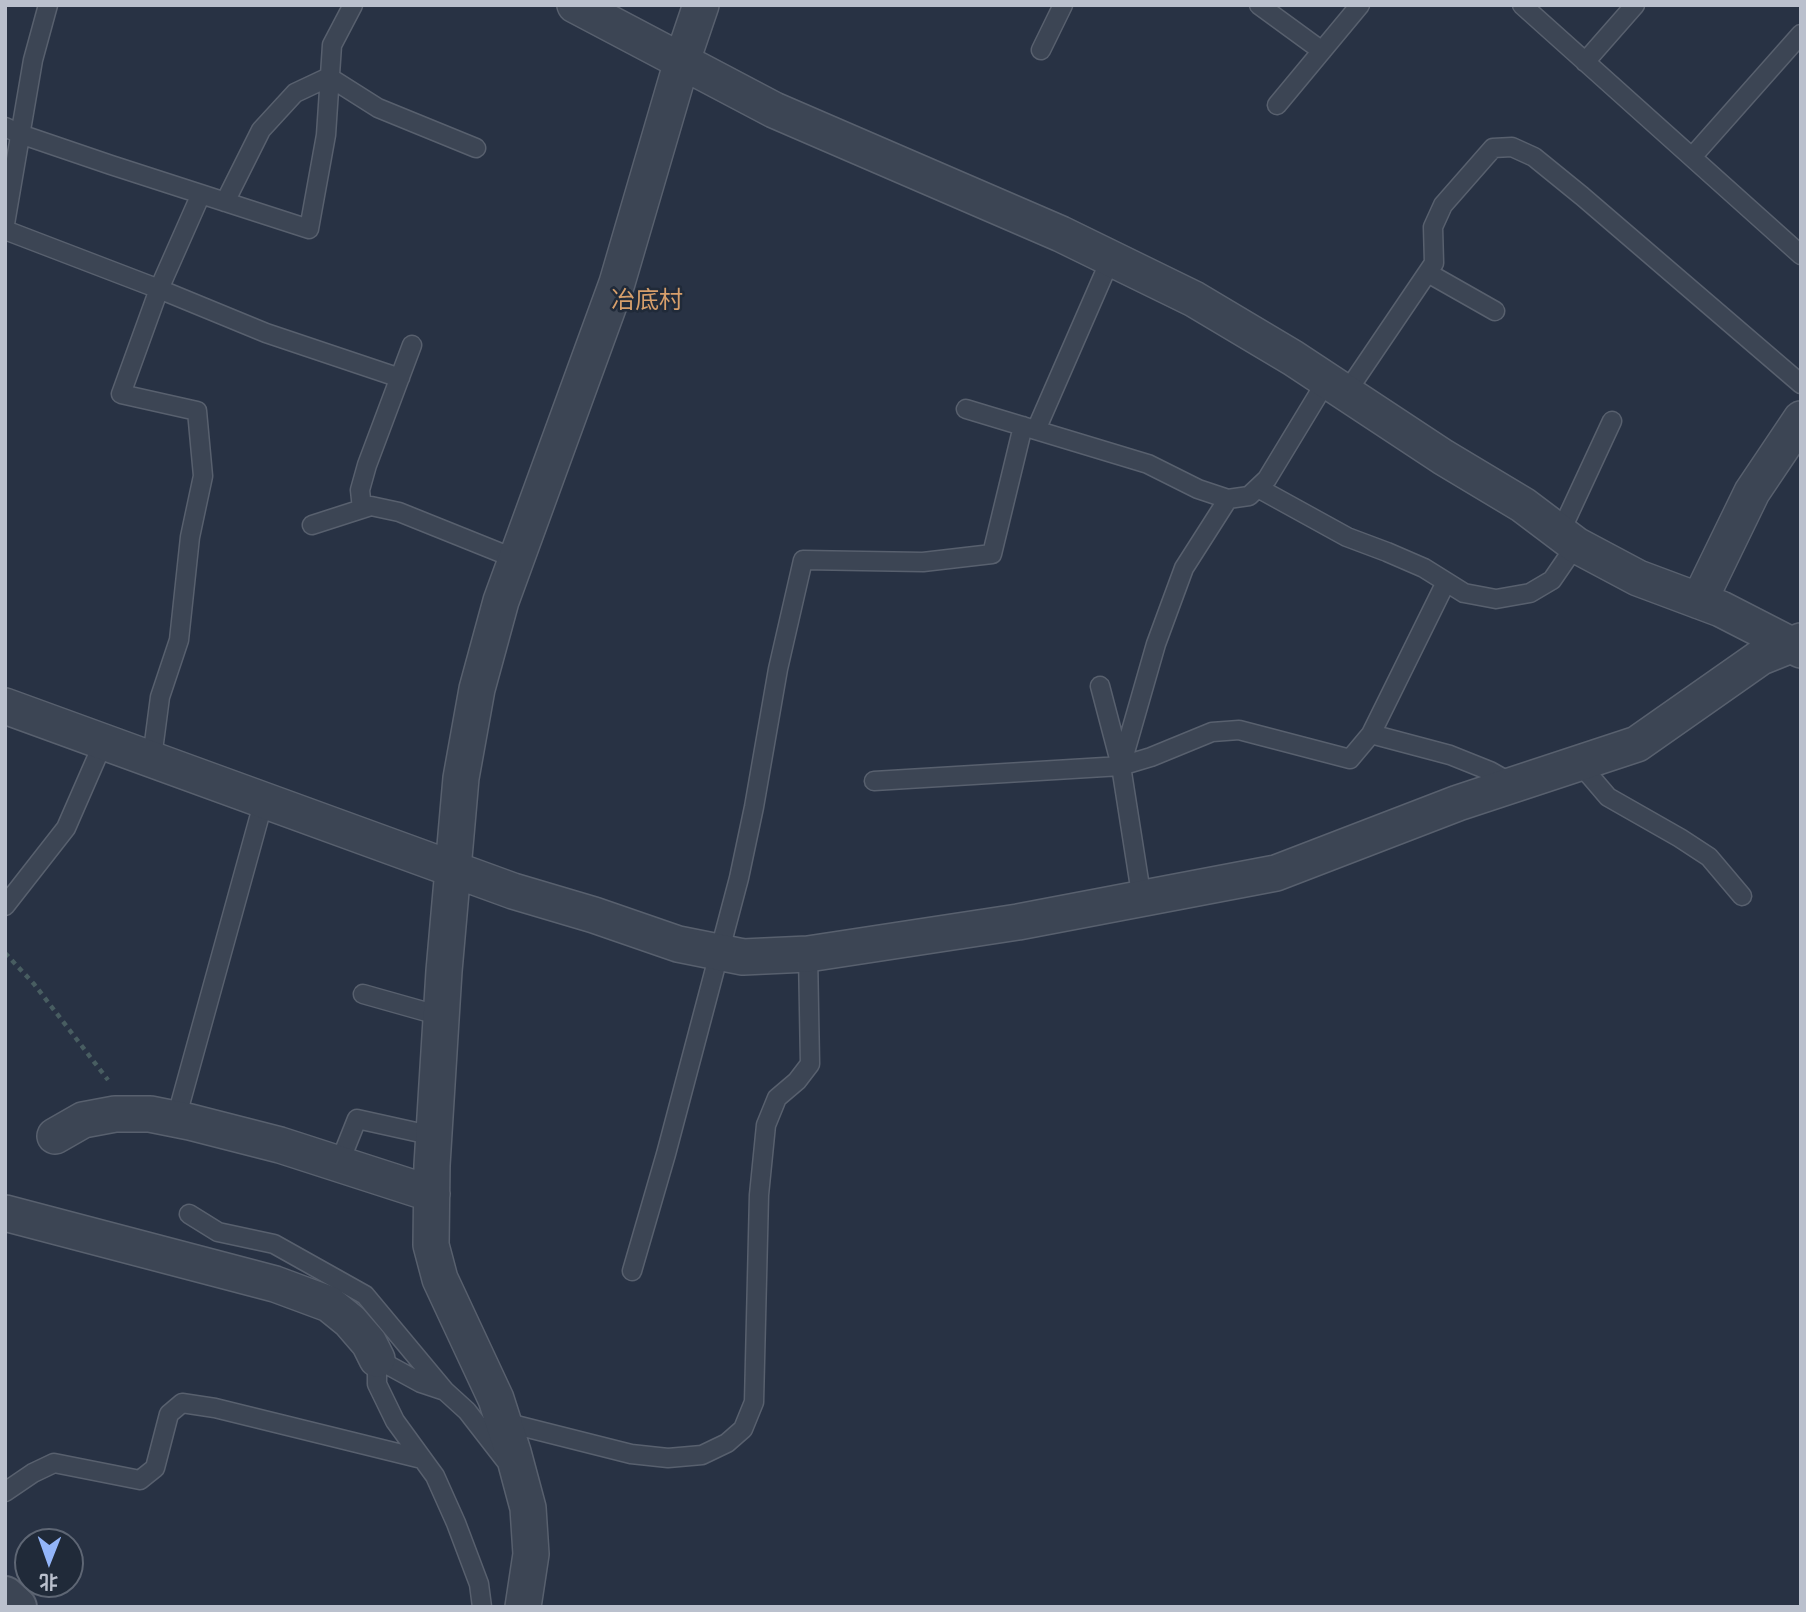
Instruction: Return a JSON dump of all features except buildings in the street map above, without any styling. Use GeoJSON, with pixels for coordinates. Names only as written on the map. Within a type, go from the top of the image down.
{"type":"FeatureCollection","features":[{"type":"Feature","properties":{"kind":"street"},"geometry":{"type":"LineString","coordinates":[[575,5],[774,110],[928,175],[1194,299],[1523,505],[1568,539],[1638,578],[1721,609],[1797,645]]}},
{"type":"Feature","properties":{"kind":"street"},"geometry":{"type":"LineString","coordinates":[[523,1607],[531,1554],[528,1508],[496,1399],[440,1279],[431,1245],[441,1016],[461,778],[477,689],[502,601],[617,283],[701,5]]}},
{"type":"Feature","properties":{"kind":"street"},"geometry":{"type":"LineString","coordinates":[[1699,601],[1752,492],[1801,419]]}},
{"type":"Feature","properties":{"kind":"street"},"geometry":{"type":"LineString","coordinates":[[5,706],[453,869],[678,944],[744,957],[808,954],[1018,922],[1276,873],[1458,803],[1637,744],[1760,657],[1797,645]]}},
{"type":"Feature","properties":{"kind":"street"},"geometry":{"type":"LineString","coordinates":[[55,1136],[83,1120],[126,1114],[150,1114],[280,1145],[432,1194]]}},
{"type":"Feature","properties":{"kind":"street"},"geometry":{"type":"LineString","coordinates":[[5,1213],[275,1284],[329,1304],[351,1321],[369,1343],[377,1359]]}},
{"type":"Feature","properties":{"kind":"street"},"geometry":{"type":"LineString","coordinates":[[5,1596],[17,1607]]}},
{"type":"Feature","properties":{"kind":"lane"},"geometry":{"type":"LineString","coordinates":[[5,224],[13,130],[48,5]]}},
{"type":"Feature","properties":{"kind":"lane"},"geometry":{"type":"LineString","coordinates":[[13,130],[309,229],[326,135],[332,45],[354,5]]}},
{"type":"Feature","properties":{"kind":"lane"},"geometry":{"type":"LineString","coordinates":[[1041,50],[1063,5]]}},
{"type":"Feature","properties":{"kind":"lane"},"geometry":{"type":"LineString","coordinates":[[1259,5],[1322,51]]}},
{"type":"Feature","properties":{"kind":"lane"},"geometry":{"type":"LineString","coordinates":[[1277,105],[1360,5]]}},
{"type":"Feature","properties":{"kind":"lane"},"geometry":{"type":"LineString","coordinates":[[1522,5],[1801,255]]}},
{"type":"Feature","properties":{"kind":"lane"},"geometry":{"type":"LineString","coordinates":[[1585,62],[1635,5]]}},
{"type":"Feature","properties":{"kind":"lane"},"geometry":{"type":"LineString","coordinates":[[1692,158],[1801,33]]}},
{"type":"Feature","properties":{"kind":"lane"},"geometry":{"type":"LineString","coordinates":[[330,77],[379,108],[476,148]]}},
{"type":"Feature","properties":{"kind":"lane"},"geometry":{"type":"LineString","coordinates":[[225,202],[261,130],[295,93],[330,77]]}},
{"type":"Feature","properties":{"kind":"lane"},"geometry":{"type":"LineString","coordinates":[[966,410],[1147,464],[1198,489],[1228,499],[1250,496],[1267,479],[1336,386],[1428,273],[1434,263],[1433,226],[1443,205],[1493,148],[1512,147],[1534,157],[1582,196],[1801,384]]}},
{"type":"Feature","properties":{"kind":"lane"},"geometry":{"type":"LineString","coordinates":[[152,758],[160,697],[179,640],[190,537],[202,476],[197,411],[121,394],[159,289],[201,194]]}},
{"type":"Feature","properties":{"kind":"lane"},"geometry":{"type":"LineString","coordinates":[[5,230],[266,333],[400,378]]}},
{"type":"Feature","properties":{"kind":"lane"},"geometry":{"type":"LineString","coordinates":[[632,1270],[666,1154],[738,878],[754,807],[778,669],[803,560],[923,562],[992,554],[1029,428],[1111,258]]}},
{"type":"Feature","properties":{"kind":"lane"},"geometry":{"type":"LineString","coordinates":[[1428,273],[1494,311]]}},
{"type":"Feature","properties":{"kind":"lane"},"geometry":{"type":"LineString","coordinates":[[362,509],[360,490],[367,465],[412,345]]}},
{"type":"Feature","properties":{"kind":"lane"},"geometry":{"type":"LineString","coordinates":[[1258,488],[1347,537],[1424,568],[1464,593],[1496,599],[1531,593],[1552,580],[1612,421]]}},
{"type":"Feature","properties":{"kind":"lane"},"geometry":{"type":"LineString","coordinates":[[1121,766],[1156,644],[1184,568],[1228,499]]}},
{"type":"Feature","properties":{"kind":"lane"},"geometry":{"type":"LineString","coordinates":[[312,525],[372,506],[399,512],[516,559]]}},
{"type":"Feature","properties":{"kind":"lane"},"geometry":{"type":"LineString","coordinates":[[874,781],[1121,766],[1212,732],[1239,730],[1350,759],[1371,734],[1446,582]]}},
{"type":"Feature","properties":{"kind":"lane"},"geometry":{"type":"LineString","coordinates":[[1100,686],[1121,766],[1142,900]]}},
{"type":"Feature","properties":{"kind":"lane"},"geometry":{"type":"LineString","coordinates":[[1371,734],[1450,755],[1490,771],[1514,785]]}},
{"type":"Feature","properties":{"kind":"lane"},"geometry":{"type":"LineString","coordinates":[[5,906],[66,828],[104,741]]}},
{"type":"Feature","properties":{"kind":"lane"},"geometry":{"type":"LineString","coordinates":[[1579,763],[1608,797],[1709,857],[1742,896]]}},
{"type":"Feature","properties":{"kind":"lane"},"geometry":{"type":"LineString","coordinates":[[176,1119],[264,800]]}},
{"type":"Feature","properties":{"kind":"lane"},"geometry":{"type":"LineString","coordinates":[[504,1422],[608,1449],[668,1458],[702,1455],[727,1443],[743,1429],[754,1402],[759,1195],[766,1125],[778,1098],[797,1081],[810,1064],[808,954]]}},
{"type":"Feature","properties":{"kind":"lane"},"geometry":{"type":"LineString","coordinates":[[362,993],[441,1016]]}},
{"type":"Feature","properties":{"kind":"lane"},"geometry":{"type":"LineString","coordinates":[[339,1164],[357,1119],[434,1136]]}},
{"type":"Feature","properties":{"kind":"lane"},"geometry":{"type":"LineString","coordinates":[[189,1214],[218,1232],[274,1244],[365,1295],[445,1391],[467,1411],[521,1482]]}},
{"type":"Feature","properties":{"kind":"lane"},"geometry":{"type":"LineString","coordinates":[[445,1391],[421,1383],[377,1359],[377,1384],[395,1421],[435,1476],[479,1584],[482,1607]]}},
{"type":"Feature","properties":{"kind":"lane"},"geometry":{"type":"LineString","coordinates":[[5,1492],[54,1463],[140,1480],[155,1468],[169,1414],[182,1403],[215,1408],[422,1459]]}},
{"type":"Feature","properties":{"kind":"path"},"geometry":{"type":"LineString","coordinates":[[5,953],[34,984],[107,1076],[126,1114]]}},
{"type":"Feature","properties":{"kind":"district","name":"冶底村"},"geometry":{"type":"Point","coordinates":[647,300]}}]}
